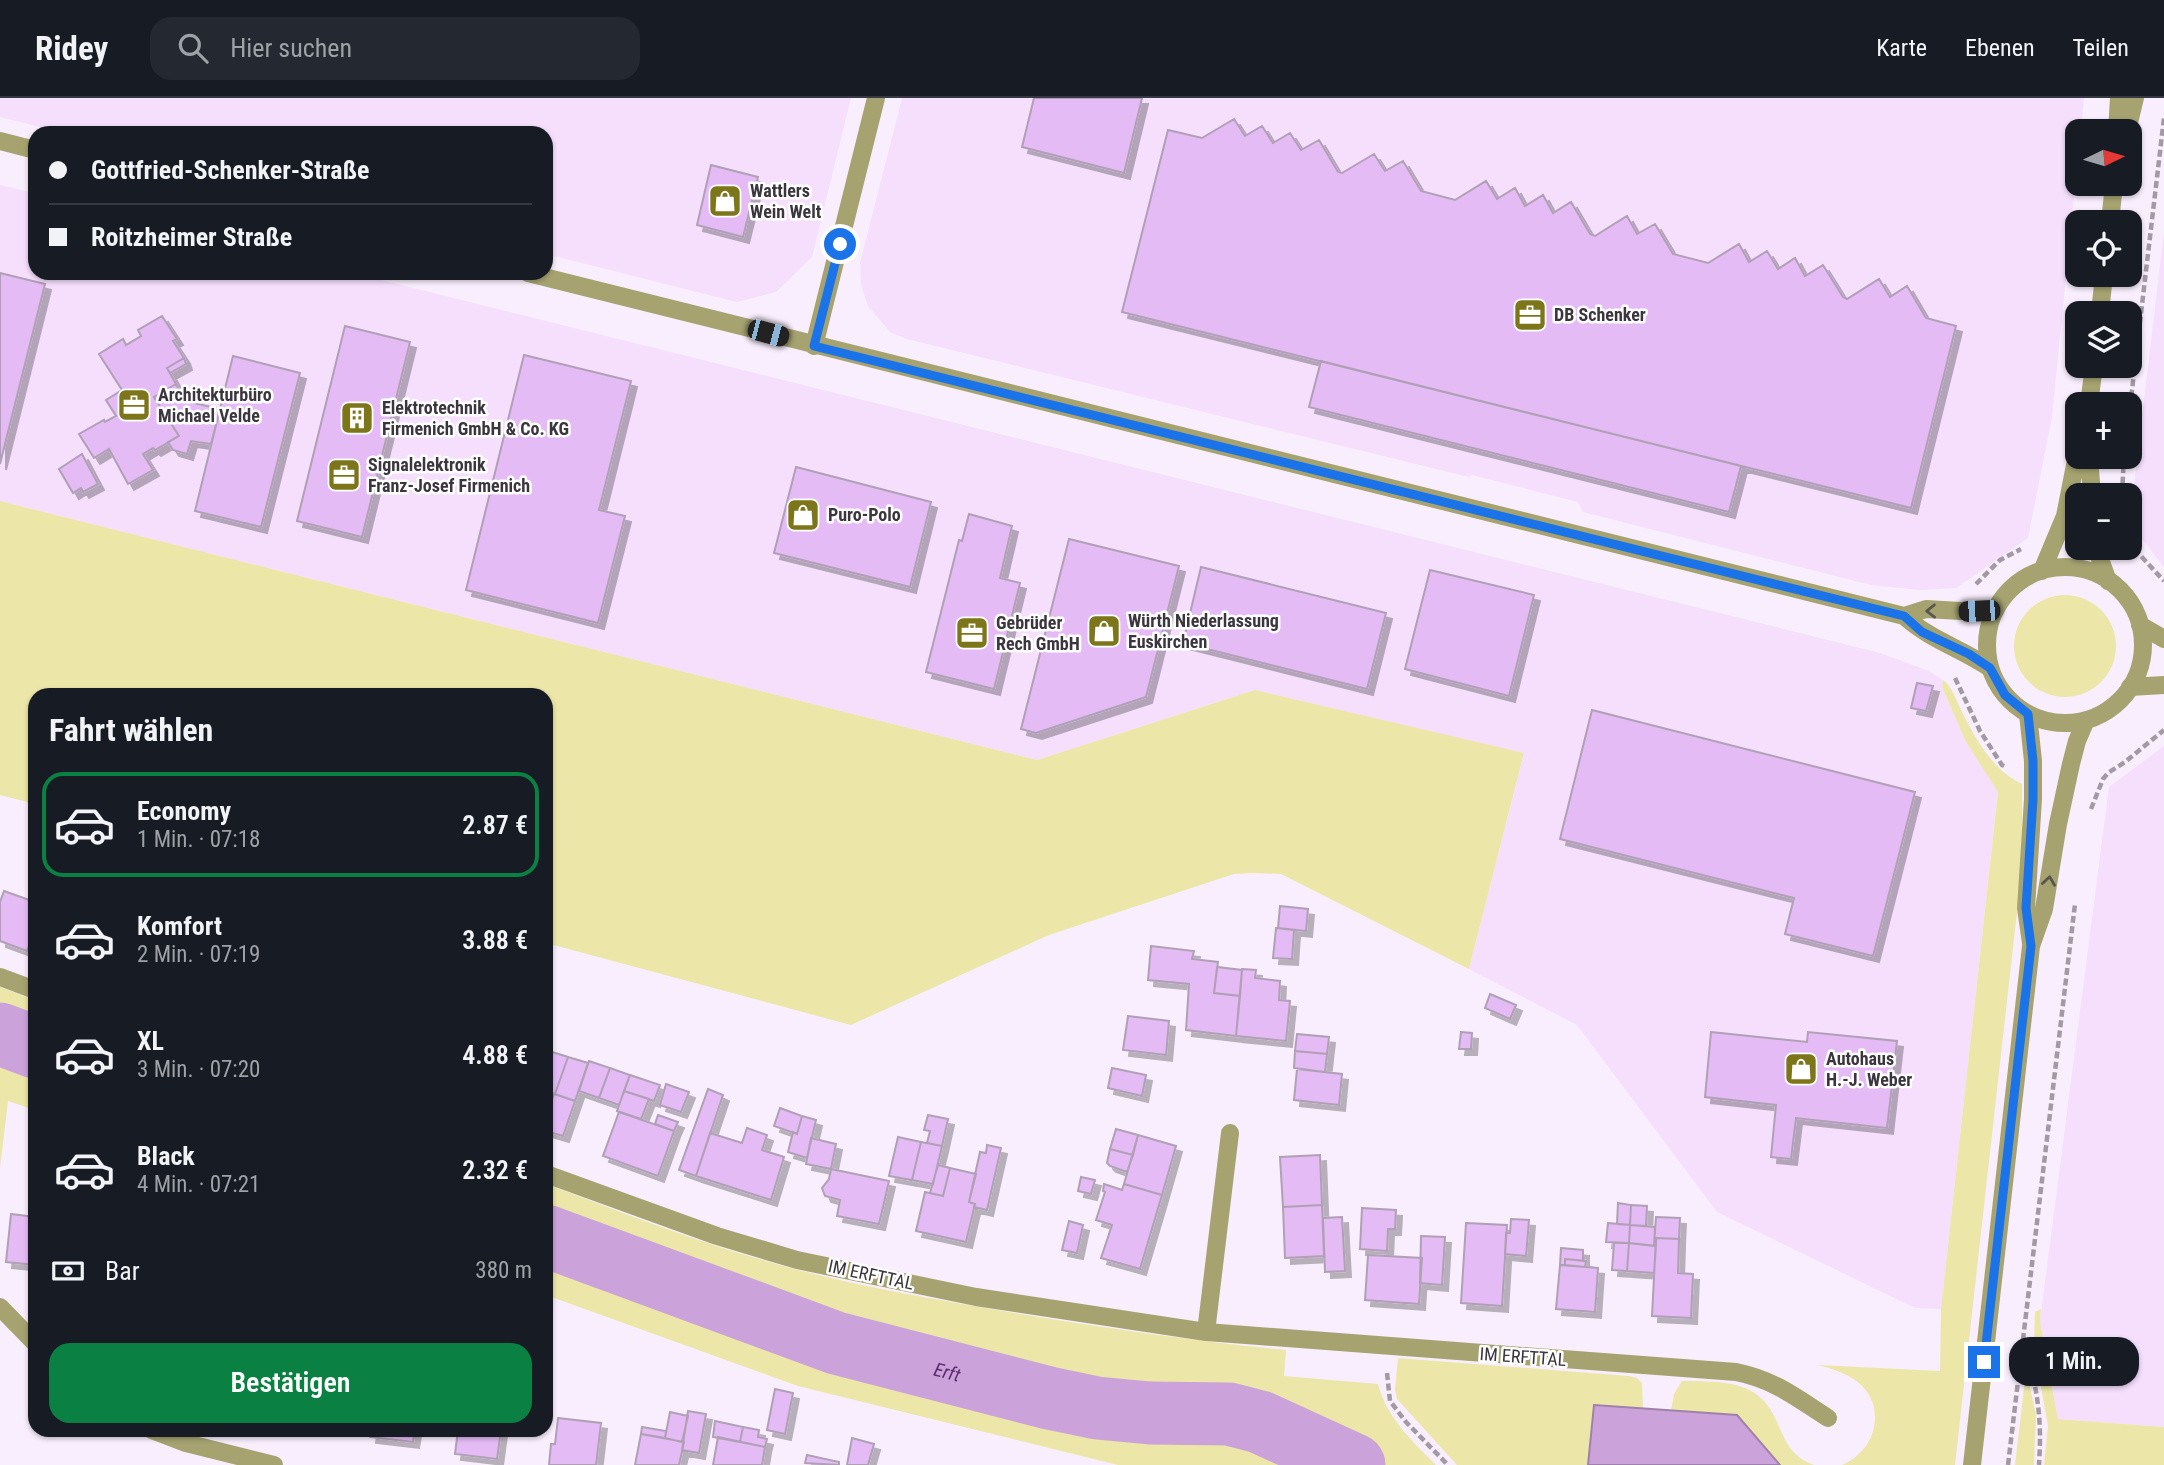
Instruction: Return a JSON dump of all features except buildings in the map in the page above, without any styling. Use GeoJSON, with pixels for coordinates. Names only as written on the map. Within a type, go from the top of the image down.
{"type":"FeatureCollection","features":[{"type":"Feature","properties":{"kind":"street"},"geometry":{"type":"LineString","coordinates":[[814,346],[876,98]]}},
{"type":"Feature","properties":{"kind":"street"},"geometry":{"type":"LineString","coordinates":[[2118,119],[2119,98]]}},
{"type":"Feature","properties":{"kind":"street"},"geometry":{"type":"LineString","coordinates":[[2130,119],[2135,98]]}},
{"type":"Feature","properties":{"kind":"street"},"geometry":{"type":"LineString","coordinates":[[0,142],[28,148]]}},
{"type":"Feature","properties":{"kind":"street"},"geometry":{"type":"LineString","coordinates":[[553,279],[1904,616],[1922,632],[1969,654],[1990,668]]}},
{"type":"Feature","properties":{"kind":"street"},"geometry":{"type":"LineString","coordinates":[[2042,571],[2065,516],[2074,469]]}},
{"type":"Feature","properties":{"kind":"street"},"geometry":{"type":"LineString","coordinates":[[2100,560],[2108,581]]}},
{"type":"Feature","properties":{"kind":"street"},"geometry":{"type":"LineString","coordinates":[[2082,569],[2108,581],[2127,600],[2140,625],[2143,642],[2141,661],[2130,687],[2111,708],[2087,720],[2057,723],[2028,714],[2005,695],[1990,668],[1987,638],[1996,609],[2015,586],[2042,571],[2082,569]]}},
{"type":"Feature","properties":{"kind":"street"},"geometry":{"type":"LineString","coordinates":[[1904,616],[1926,609],[1996,609]]}},
{"type":"Feature","properties":{"kind":"street"},"geometry":{"type":"LineString","coordinates":[[2140,625],[2164,639]]}},
{"type":"Feature","properties":{"kind":"street"},"geometry":{"type":"LineString","coordinates":[[2130,687],[2164,685]]}},
{"type":"Feature","properties":{"kind":"street"},"geometry":{"type":"LineString","coordinates":[[2028,714],[2033,761],[2033,799],[2026,908],[2031,946]]}},
{"type":"Feature","properties":{"kind":"street"},"geometry":{"type":"LineString","coordinates":[[1972,1465],[2031,946],[2044,909],[2071,764],[2077,741],[2087,720]]}},
{"type":"Feature","properties":{"kind":"street"},"geometry":{"type":"LineString","coordinates":[[0,977],[28,987]]}},
{"type":"Feature","properties":{"kind":"street"},"geometry":{"type":"LineString","coordinates":[[1206,1332],[1230,1133]]}},
{"type":"Feature","properties":{"kind":"street","name":"IM ERFTTAL"},"geometry":{"type":"LineString","coordinates":[[553,1177],[718,1236],[797,1260],[976,1297],[1206,1332],[1736,1371],[1775,1383],[1828,1419]]}},
{"type":"Feature","properties":{"kind":"street"},"geometry":{"type":"LineString","coordinates":[[0,1307],[28,1336]]}},
{"type":"Feature","properties":{"kind":"street"},"geometry":{"type":"LineString","coordinates":[[171,1437],[196,1446],[275,1465]]}},
{"type":"Feature","properties":{"kind":"path"},"geometry":{"type":"LineString","coordinates":[[2132,392],[2164,118]]}},
{"type":"Feature","properties":{"kind":"path"},"geometry":{"type":"LineString","coordinates":[[1960,611],[1981,577],[2000,560],[2032,544],[2057,537]]}},
{"type":"Feature","properties":{"kind":"path"},"geometry":{"type":"LineString","coordinates":[[2142,557],[2164,581]]}},
{"type":"Feature","properties":{"kind":"path"},"geometry":{"type":"LineString","coordinates":[[2091,811],[2103,779],[2108,773],[2164,730]]}},
{"type":"Feature","properties":{"kind":"path"},"geometry":{"type":"LineString","coordinates":[[2008,1465],[2076,893]]}},
{"type":"Feature","properties":{"kind":"path"},"geometry":{"type":"LineString","coordinates":[[2024,1342],[2041,1416],[2039,1465]]}},
{"type":"Feature","properties":{"kind":"path"},"geometry":{"type":"LineString","coordinates":[[1389,1347],[1387,1375],[1390,1401],[1406,1422],[1448,1465]]}},
{"type":"Feature","properties":{"kind":"shaded area"},"geometry":{"type":"Polygon","coordinates":[[[0,98],[851,98],[812,257],[776,292],[737,302],[553,256],[553,126],[36,126],[0,117],[0,98]]]}},
{"type":"Feature","properties":{"kind":"shaded area"},"geometry":{"type":"Polygon","coordinates":[[[902,98],[2084,98],[2082,119],[2065,119],[2065,196],[2074,196],[2073,210],[2065,210],[2065,286],[2052,417],[2028,538],[1956,588],[1919,590],[1871,585],[1583,512],[1578,502],[907,339],[890,332],[868,306],[861,285],[860,263],[902,98]]]}},
{"type":"Feature","properties":{"kind":"shaded area"},"geometry":{"type":"Polygon","coordinates":[[[0,185],[28,191],[28,280],[381,280],[1880,653],[1929,671],[1943,680],[1942,687],[1966,742],[1998,791],[1941,1309],[1915,1308],[1717,1212],[1577,1025],[1469,969],[1524,754],[1255,690],[1037,760],[0,501],[0,185]]]}},
{"type":"Feature","properties":{"kind":"shaded area"},"geometry":{"type":"Polygon","coordinates":[[[2164,232],[2164,567],[2142,539],[2142,483],[2134,483],[2136,469],[2142,469],[2142,417],[2164,232]]]}},
{"type":"Feature","properties":{"kind":"shaded area"},"geometry":{"type":"Polygon","coordinates":[[[0,501],[1037,760],[1255,690],[1524,753],[1469,969],[1281,874],[1234,874],[1049,935],[851,1025],[553,945],[553,688],[28,688],[28,802],[0,795],[0,501]]]}},
{"type":"Feature","properties":{"kind":"shaded area"},"geometry":{"type":"Polygon","coordinates":[[[2065,595],[2084,599],[2101,610],[2112,627],[2116,646],[2112,665],[2101,682],[2084,693],[2065,697],[2046,693],[2029,682],[2018,665],[2014,646],[2018,627],[2029,610],[2046,599],[2065,595]]]}},
{"type":"Feature","properties":{"kind":"shaded area"},"geometry":{"type":"Polygon","coordinates":[[[1943,680],[1951,689],[1985,752],[2001,770],[2022,784],[2022,847],[2018,903],[1955,1465],[1842,1465],[1853,1459],[1870,1440],[1875,1417],[1873,1405],[1868,1393],[1859,1383],[1818,1365],[1940,1371],[1941,1309],[1998,792],[1966,742],[1942,687],[1943,680]]]}},
{"type":"Feature","properties":{"kind":"shaded area"},"geometry":{"type":"Polygon","coordinates":[[[2164,746],[2164,1427],[2058,1419],[2040,1321],[2109,787],[2164,746]]]}},
{"type":"Feature","properties":{"kind":"shaded area"},"geometry":{"type":"Polygon","coordinates":[[[0,987],[28,997],[28,1032],[0,1021],[0,987]]]}},
{"type":"Feature","properties":{"kind":"shaded area"},"geometry":{"type":"Polygon","coordinates":[[[0,1047],[28,1057],[28,1108],[8,1101],[0,1168],[0,1047]]]}},
{"type":"Feature","properties":{"kind":"shaded area"},"geometry":{"type":"Polygon","coordinates":[[[553,1187],[738,1253],[856,1284],[1078,1323],[1286,1350],[1284,1376],[1378,1384],[1394,1418],[1409,1438],[1436,1465],[1383,1465],[1324,1437],[1291,1413],[1217,1398],[1133,1393],[1073,1385],[826,1320],[677,1270],[553,1223],[553,1187]]]}},
{"type":"Feature","properties":{"kind":"shaded area"},"geometry":{"type":"Polygon","coordinates":[[[553,1261],[734,1331],[878,1374],[940,1386],[1081,1424],[1132,1430],[1180,1430],[1314,1465],[1118,1465],[798,1386],[553,1298],[553,1261]]]}},
{"type":"Feature","properties":{"kind":"shaded area"},"geometry":{"type":"Polygon","coordinates":[[[2041,1309],[2040,1321],[2058,1419],[2164,1427],[2164,1465],[2044,1465],[2048,1426],[2034,1348],[2035,1312],[2041,1309]]]}},
{"type":"Feature","properties":{"kind":"shaded area"},"geometry":{"type":"Polygon","coordinates":[[[1398,1358],[1629,1376],[1642,1383],[1643,1409],[1595,1405],[1588,1465],[1457,1465],[1397,1399],[1395,1390],[1398,1358]]]}},
{"type":"Feature","properties":{"kind":"shaded area"},"geometry":{"type":"Polygon","coordinates":[[[2028,1378],[2036,1415],[2034,1465],[2015,1465],[2025,1379],[2028,1378]]]}},
{"type":"Feature","properties":{"kind":"shaded area"},"geometry":{"type":"Polygon","coordinates":[[[1682,1381],[1724,1383],[1753,1392],[1769,1407],[1794,1452],[1814,1465],[1780,1465],[1737,1415],[1671,1410],[1674,1394],[1682,1381]]]}},
{"type":"Feature","properties":{"kind":"shaded area"},"geometry":{"type":"Polygon","coordinates":[[[1594,1405],[1737,1415],[1780,1465],[1588,1465],[1594,1405]]]}},
{"type":"Feature","properties":{"kind":"waterway","name":"Erft"},"geometry":{"type":"LineString","coordinates":[[0,1034],[28,1044]]}},
{"type":"Feature","properties":{"kind":"waterway","name":"Erft"},"geometry":{"type":"LineString","coordinates":[[553,1239],[836,1343],[1097,1408],[1150,1413],[1229,1414],[1260,1422],[1354,1465]]}},
{"type":"Feature","properties":{"kind":"place","name":"Wattlers Wein Welt"},"geometry":{"type":"Point","coordinates":[725,201]}},
{"type":"Feature","properties":{"kind":"place","name":"DB Schenker"},"geometry":{"type":"Point","coordinates":[1530,315]}},
{"type":"Feature","properties":{"kind":"place","name":"Architekturbüro Michael Velde"},"geometry":{"type":"Point","coordinates":[134,405]}},
{"type":"Feature","properties":{"kind":"place","name":"Elektrotechnik Firmenich GmbH & Co. KG"},"geometry":{"type":"Point","coordinates":[357,418]}},
{"type":"Feature","properties":{"kind":"place","name":"Signalelektronik Franz-Josef Firmenich"},"geometry":{"type":"Point","coordinates":[344,475]}},
{"type":"Feature","properties":{"kind":"place","name":"Puro-Polo"},"geometry":{"type":"Point","coordinates":[803,515]}},
{"type":"Feature","properties":{"kind":"place","name":"Würth Niederlassung Euskirchen"},"geometry":{"type":"Point","coordinates":[1104,631]}},
{"type":"Feature","properties":{"kind":"place","name":"Gebrüder Rech GmbH"},"geometry":{"type":"Point","coordinates":[972,633]}},
{"type":"Feature","properties":{"kind":"place","name":"Autohaus H.-J. Weber"},"geometry":{"type":"Point","coordinates":[1801,1069]}},
{"type":"Feature","properties":{"kind":"route"},"geometry":{"type":"LineString","coordinates":[[840,244],[814,346],[1904,616],[1922,632],[1969,654],[1990,668],[2005,695],[2028,714],[2033,761],[2033,799],[2026,908],[2031,946],[1984,1362]]}}]}
